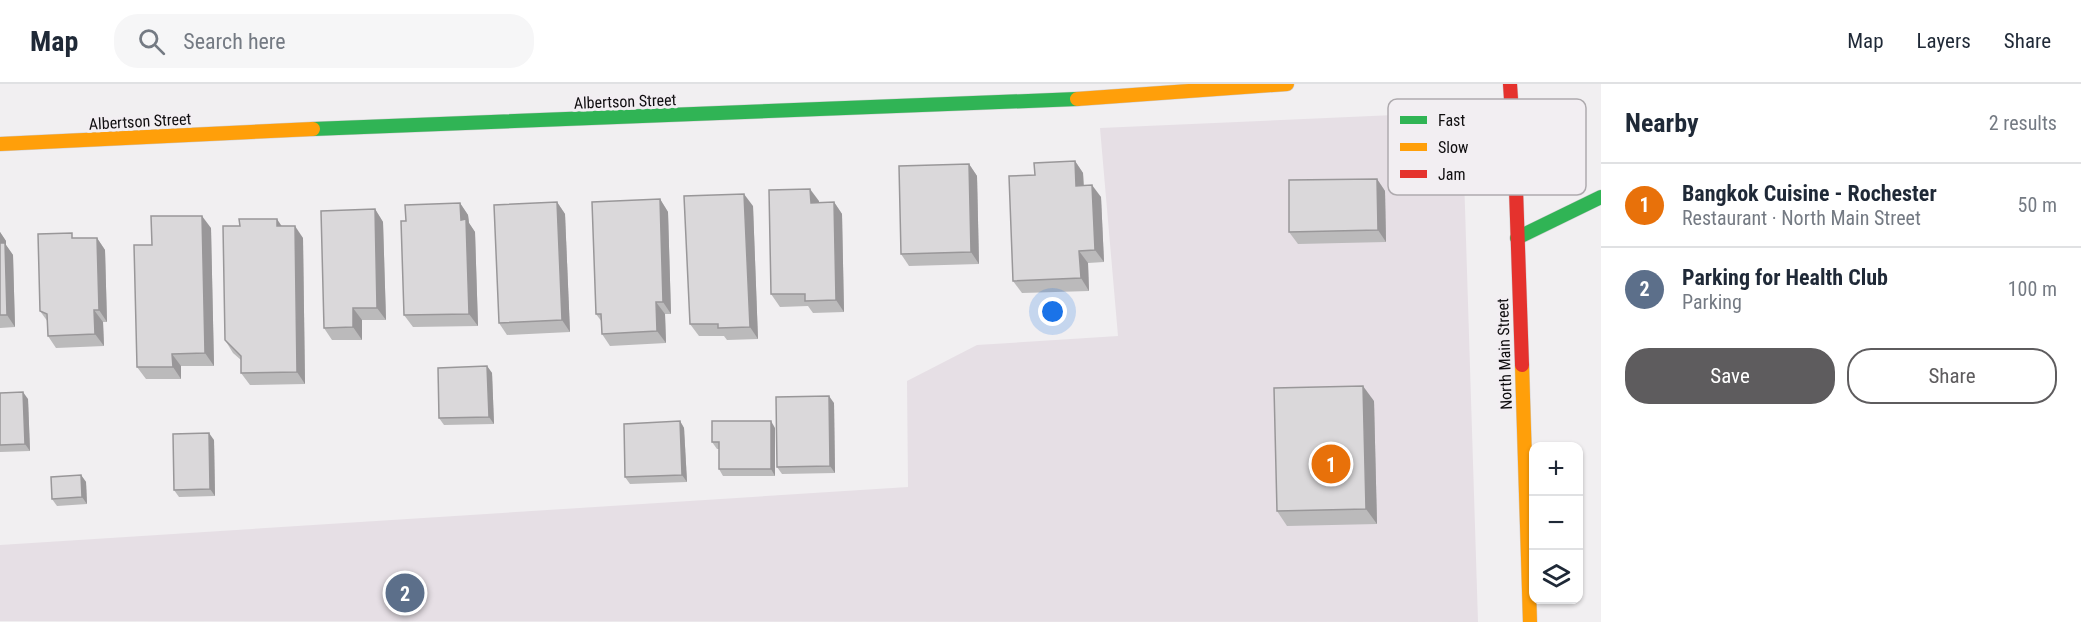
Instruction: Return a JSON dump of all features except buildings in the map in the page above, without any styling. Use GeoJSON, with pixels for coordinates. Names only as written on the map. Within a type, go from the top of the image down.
{"type":"FeatureCollection","features":[{"type":"Feature","properties":{"kind":"street","name":"Albertson Street"},"geometry":{"type":"LineString","coordinates":[[0,144],[1095,98],[1287,84]]}},
{"type":"Feature","properties":{"kind":"street","name":"North Main Street"},"geometry":{"type":"LineString","coordinates":[[1510,84],[1511,99]]}},
{"type":"Feature","properties":{"kind":"street","name":"North Main Street"},"geometry":{"type":"LineString","coordinates":[[1515,195],[1530,622]]}},
{"type":"Feature","properties":{"kind":"street"},"geometry":{"type":"LineString","coordinates":[[1517,238],[1588,206],[1601,197]]}},
{"type":"Feature","properties":{"kind":"shaded area"},"geometry":{"type":"Polygon","coordinates":[[[1388,115],[1388,195],[1465,195],[1478,622],[0,621],[0,545],[908,487],[907,381],[977,345],[1118,336],[1100,128],[1388,115]]]}},
{"type":"Feature","properties":{"kind":"traffic: fast"},"geometry":{"type":"LineString","coordinates":[[313,129],[1077,99]]}},
{"type":"Feature","properties":{"kind":"traffic: fast"},"geometry":{"type":"LineString","coordinates":[[1517,238],[1601,197]]}},
{"type":"Feature","properties":{"kind":"traffic: slow"},"geometry":{"type":"LineString","coordinates":[[1077,99],[1287,84]]}},
{"type":"Feature","properties":{"kind":"traffic: slow"},"geometry":{"type":"LineString","coordinates":[[0,144],[313,129]]}},
{"type":"Feature","properties":{"kind":"traffic: slow"},"geometry":{"type":"LineString","coordinates":[[1522,365],[1530,622]]}},
{"type":"Feature","properties":{"kind":"traffic: jam"},"geometry":{"type":"LineString","coordinates":[[1510,84],[1511,99]]}},
{"type":"Feature","properties":{"kind":"traffic: jam"},"geometry":{"type":"LineString","coordinates":[[1516,195],[1522,365]]}},
{"type":"Feature","properties":{"kind":"place","name":"Bangkok Cuisine - Rochester"},"geometry":{"type":"Point","coordinates":[1331,464]}},
{"type":"Feature","properties":{"kind":"place","name":"Parking for Health Club"},"geometry":{"type":"Point","coordinates":[405,593]}}]}
